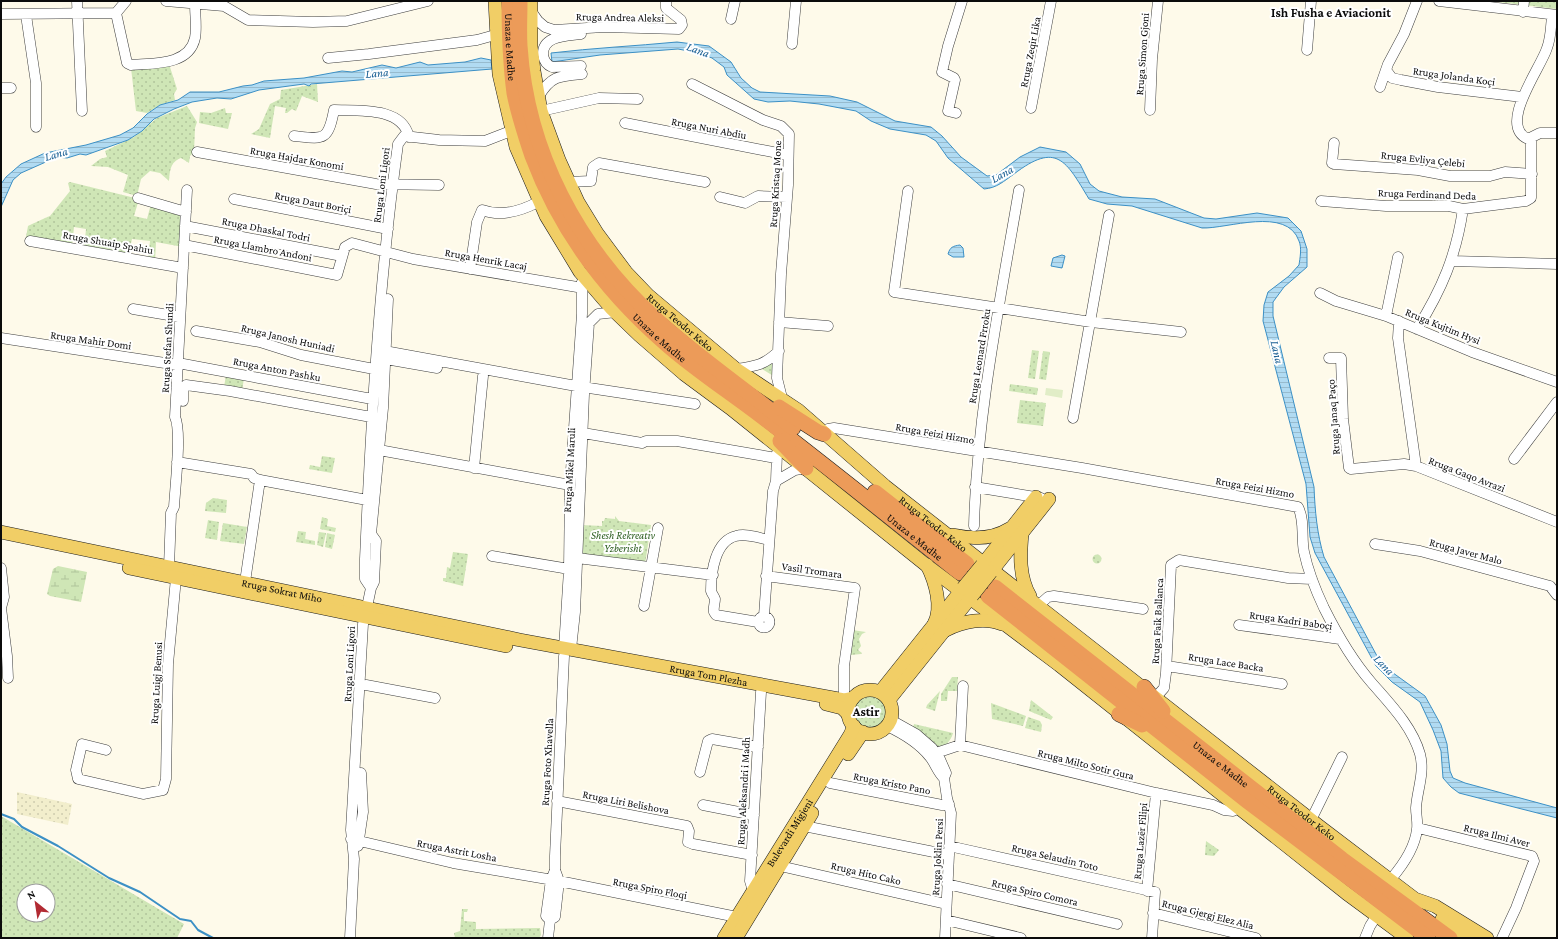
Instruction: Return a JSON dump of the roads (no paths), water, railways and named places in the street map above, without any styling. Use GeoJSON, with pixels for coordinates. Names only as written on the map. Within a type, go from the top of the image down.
{"type":"FeatureCollection","features":[{"type":"Feature","properties":{"kind":"highway","name":"Unaza e Madhe"},"geometry":{"type":"LineString","coordinates":[[509,1],[510,44],[517,72],[517,107],[529,147],[549,197],[570,236],[621,301],[667,345],[766,406],[983,573],[1317,856],[1428,938]]}},
{"type":"Feature","properties":{"kind":"highway","name":"Unaza e Madhe"},"geometry":{"type":"LineString","coordinates":[[510,44],[528,4]]}},
{"type":"Feature","properties":{"kind":"highway"},"geometry":{"type":"LineString","coordinates":[[806,468],[795,455],[770,432],[713,384],[710,371],[724,369],[769,401],[795,416],[818,432],[824,434]]}},
{"type":"Feature","properties":{"kind":"highway"},"geometry":{"type":"LineString","coordinates":[[1144,688],[1172,734]]}},
{"type":"Feature","properties":{"kind":"highway"},"geometry":{"type":"LineString","coordinates":[[1119,714],[1172,734]]}},
{"type":"Feature","properties":{"kind":"highway","name":"Unaza e Madhe"},"geometry":{"type":"LineString","coordinates":[[1172,734],[1450,938]]}},
{"type":"Feature","properties":{"kind":"main road","name":"Rruga Teodor Keko"},"geometry":{"type":"LineString","coordinates":[[495,1],[510,44],[517,72],[507,132],[538,202],[580,272],[616,312],[639,335],[777,452],[806,468],[926,564],[967,593],[1238,808],[1406,937]]}},
{"type":"Feature","properties":{"kind":"main road","name":"Rruga Teodor Keko"},"geometry":{"type":"LineString","coordinates":[[517,72],[539,96],[542,111],[568,182],[597,233],[626,272],[666,311],[736,368],[782,398],[885,486],[950,535],[983,573],[1036,603],[1415,899],[1435,906],[1487,938]]}},
{"type":"Feature","properties":{"kind":"main road"},"geometry":{"type":"LineString","coordinates":[[884,696],[1043,498]]}},
{"type":"Feature","properties":{"kind":"main road"},"geometry":{"type":"LineString","coordinates":[[950,535],[970,538],[990,537],[1017,530]]}},
{"type":"Feature","properties":{"kind":"main road"},"geometry":{"type":"LineString","coordinates":[[1017,530],[1024,586],[1036,603]]}},
{"type":"Feature","properties":{"kind":"main road","name":"Rruga Sokrat Miho"},"geometry":{"type":"LineString","coordinates":[[1,532],[173,571],[366,612],[567,652]]}},
{"type":"Feature","properties":{"kind":"main road","name":"Rruga Sokrat Miho"},"geometry":{"type":"LineString","coordinates":[[1,541],[245,582],[366,612]]}},
{"type":"Feature","properties":{"kind":"main road"},"geometry":{"type":"LineString","coordinates":[[926,564],[934,582],[938,629]]}},
{"type":"Feature","properties":{"kind":"main road"},"geometry":{"type":"LineString","coordinates":[[938,629],[976,621],[997,622],[1009,627]]}},
{"type":"Feature","properties":{"kind":"main road","name":"Rruga Tom Plezha"},"geometry":{"type":"LineString","coordinates":[[567,652],[762,689],[842,708],[855,724]]}},
{"type":"Feature","properties":{"kind":"main road","name":"Rruga Tom Plezha"},"geometry":{"type":"LineString","coordinates":[[762,689],[849,699]]}},
{"type":"Feature","properties":{"kind":"main road"},"geometry":{"type":"LineString","coordinates":[[849,699],[865,690],[884,696],[892,713],[889,723],[874,733],[855,724]]}},
{"type":"Feature","properties":{"kind":"main road","name":"Bulevardi Migjeni"},"geometry":{"type":"LineString","coordinates":[[736,938],[830,783],[855,724],[849,706],[849,699]]}},
{"type":"Feature","properties":{"kind":"main road","name":"Bulevardi Migjeni"},"geometry":{"type":"LineString","coordinates":[[724,938],[850,735],[855,724]]}},
{"type":"Feature","properties":{"kind":"main road"},"geometry":{"type":"LineString","coordinates":[[1415,899],[1468,938]]}},
{"type":"Feature","properties":{"kind":"street"},"geometry":{"type":"LineString","coordinates":[[77,1],[82,111]]}},
{"type":"Feature","properties":{"kind":"street"},"geometry":{"type":"LineString","coordinates":[[1,14],[26,15],[116,13],[126,1]]}},
{"type":"Feature","properties":{"kind":"street"},"geometry":{"type":"LineString","coordinates":[[166,1],[224,6],[248,20],[313,22],[347,20],[428,1]]}},
{"type":"Feature","properties":{"kind":"street","name":"Rruga Andrea Aleksi"},"geometry":{"type":"LineString","coordinates":[[528,4],[538,21],[545,27],[554,30],[604,26],[680,29],[682,25],[681,20],[666,8],[666,1]]}},
{"type":"Feature","properties":{"kind":"street"},"geometry":{"type":"LineString","coordinates":[[731,19],[735,1]]}},
{"type":"Feature","properties":{"kind":"street"},"geometry":{"type":"LineString","coordinates":[[792,44],[796,1]]}},
{"type":"Feature","properties":{"kind":"street"},"geometry":{"type":"LineString","coordinates":[[956,113],[948,111],[955,80],[942,72],[948,46],[962,1]]}},
{"type":"Feature","properties":{"kind":"street","name":"Rruga Zeqir Lika"},"geometry":{"type":"LineString","coordinates":[[1031,108],[1051,1]]}},
{"type":"Feature","properties":{"kind":"street","name":"Rruga Simon Gjoni"},"geometry":{"type":"LineString","coordinates":[[1150,110],[1152,60],[1158,1]]}},
{"type":"Feature","properties":{"kind":"street"},"geometry":{"type":"LineString","coordinates":[[1307,50],[1311,1]]}},
{"type":"Feature","properties":{"kind":"street"},"geometry":{"type":"LineString","coordinates":[[1380,87],[1386,70],[1417,1]]}},
{"type":"Feature","properties":{"kind":"street"},"geometry":{"type":"LineString","coordinates":[[1439,1],[1555,15],[1547,49],[1529,87],[1522,97],[1517,127],[1524,137],[1531,138],[1540,133],[1557,133]]}},
{"type":"Feature","properties":{"kind":"street"},"geometry":{"type":"LineString","coordinates":[[1523,12],[1524,1]]}},
{"type":"Feature","properties":{"kind":"street"},"geometry":{"type":"LineString","coordinates":[[116,13],[125,58],[128,63],[131,65],[176,60],[184,56],[194,40],[195,4]]}},
{"type":"Feature","properties":{"kind":"street"},"geometry":{"type":"LineString","coordinates":[[26,15],[36,83],[36,127]]}},
{"type":"Feature","properties":{"kind":"street"},"geometry":{"type":"LineString","coordinates":[[539,96],[545,85],[556,78],[581,70],[548,66],[544,56],[546,44],[554,38],[589,33],[604,26]]}},
{"type":"Feature","properties":{"kind":"street"},"geometry":{"type":"LineString","coordinates":[[328,58],[462,42],[510,44]]}},
{"type":"Feature","properties":{"kind":"street","name":"Rruga Jolanda Koçi"},"geometry":{"type":"LineString","coordinates":[[1386,70],[1392,78],[1401,80],[1438,87],[1522,97]]}},
{"type":"Feature","properties":{"kind":"street","name":"Rruga Kristaq Mone"},"geometry":{"type":"LineString","coordinates":[[692,84],[763,120],[781,126],[789,134],[777,378],[782,398]]}},
{"type":"Feature","properties":{"kind":"street"},"geometry":{"type":"LineString","coordinates":[[542,111],[599,98],[638,99]]}},
{"type":"Feature","properties":{"kind":"street"},"geometry":{"type":"LineString","coordinates":[[294,136],[314,138],[324,135],[331,127],[334,110],[389,115],[405,127],[409,137],[439,140],[485,141],[507,132]]}},
{"type":"Feature","properties":{"kind":"street","name":"Rruga Nuri Abdiu"},"geometry":{"type":"LineString","coordinates":[[626,124],[788,155]]}},
{"type":"Feature","properties":{"kind":"street","name":"Rruga Loni Ligori"},"geometry":{"type":"LineString","coordinates":[[350,938],[363,624],[371,588],[374,582],[376,542],[371,534],[379,450],[385,252],[398,144],[404,136],[409,137]]}},
{"type":"Feature","properties":{"kind":"street"},"geometry":{"type":"LineString","coordinates":[[1531,138],[1532,174]]}},
{"type":"Feature","properties":{"kind":"street","name":"Rruga Evliya Çelebi"},"geometry":{"type":"LineString","coordinates":[[1334,143],[1332,163],[1334,164],[1418,170],[1450,176],[1490,176],[1505,172],[1532,174]]}},
{"type":"Feature","properties":{"kind":"street","name":"Rruga Hajdar Konomi"},"geometry":{"type":"LineString","coordinates":[[197,152],[392,185],[439,185]]}},
{"type":"Feature","properties":{"kind":"street"},"geometry":{"type":"LineString","coordinates":[[568,182],[591,181],[593,167],[599,163],[705,182]]}},
{"type":"Feature","properties":{"kind":"street","name":"Rruga Ferdinand Deda"},"geometry":{"type":"LineString","coordinates":[[1321,201],[1386,206],[1449,206],[1463,209],[1526,202],[1531,198],[1532,174]]}},
{"type":"Feature","properties":{"kind":"street","name":"Rruga Stefan Shundi"},"geometry":{"type":"LineString","coordinates":[[173,571],[178,513],[174,507],[178,423],[175,417],[187,190]]}},
{"type":"Feature","properties":{"kind":"street","name":"Rruga Leonard Frroku"},"geometry":{"type":"LineString","coordinates":[[974,526],[977,452],[998,308],[1019,190]]}},
{"type":"Feature","properties":{"kind":"street"},"geometry":{"type":"LineString","coordinates":[[908,191],[894,292],[1091,322],[1181,332]]}},
{"type":"Feature","properties":{"kind":"street"},"geometry":{"type":"LineString","coordinates":[[720,197],[745,203],[758,196],[787,197]]}},
{"type":"Feature","properties":{"kind":"street"},"geometry":{"type":"LineString","coordinates":[[138,198],[186,212]]}},
{"type":"Feature","properties":{"kind":"street","name":"Rruga Daut Boriçi"},"geometry":{"type":"LineString","coordinates":[[234,199],[388,229]]}},
{"type":"Feature","properties":{"kind":"street"},"geometry":{"type":"LineString","coordinates":[[470,269],[477,222],[482,210],[491,213],[504,213],[523,209],[538,202]]}},
{"type":"Feature","properties":{"kind":"street"},"geometry":{"type":"LineString","coordinates":[[1417,329],[1433,304],[1452,261],[1463,209]]}},
{"type":"Feature","properties":{"kind":"street"},"geometry":{"type":"LineString","coordinates":[[1073,418],[1109,215]]}},
{"type":"Feature","properties":{"kind":"street","name":"Rruga Dhaskal Todri"},"geometry":{"type":"LineString","coordinates":[[185,226],[342,256]]}},
{"type":"Feature","properties":{"kind":"street","name":"Rruga Shuaip Spahiu"},"geometry":{"type":"LineString","coordinates":[[30,241],[183,268]]}},
{"type":"Feature","properties":{"kind":"street","name":"Rruga Henrik Lacaj"},"geometry":{"type":"LineString","coordinates":[[342,256],[345,247],[352,243],[385,252],[470,269],[583,288]]}},
{"type":"Feature","properties":{"kind":"street","name":"Rruga Llambro Andoni"},"geometry":{"type":"LineString","coordinates":[[184,244],[337,274],[342,256]]}},
{"type":"Feature","properties":{"kind":"street"},"geometry":{"type":"LineString","coordinates":[[1386,316],[1398,257]]}},
{"type":"Feature","properties":{"kind":"street"},"geometry":{"type":"LineString","coordinates":[[1452,261],[1557,264]]}},
{"type":"Feature","properties":{"kind":"street","name":"Rruga Mikel Maruli"},"geometry":{"type":"LineString","coordinates":[[572,570],[577,558],[583,433],[580,390],[583,288],[580,272]]}},
{"type":"Feature","properties":{"kind":"street","name":"Rruga Kujtim Hysi"},"geometry":{"type":"LineString","coordinates":[[1320,293],[1336,301],[1386,316],[1472,352],[1557,382]]}},
{"type":"Feature","properties":{"kind":"street"},"geometry":{"type":"LineString","coordinates":[[132,309],[180,317]]}},
{"type":"Feature","properties":{"kind":"street","name":"Rruga Mikel Maruli"},"geometry":{"type":"LineString","coordinates":[[567,652],[572,570],[570,485],[589,323],[598,314],[616,312]]}},
{"type":"Feature","properties":{"kind":"street","name":"Rruga Gaqo Avrazi"},"geometry":{"type":"LineString","coordinates":[[1399,321],[1398,338],[1416,466],[1557,522]]}},
{"type":"Feature","properties":{"kind":"street"},"geometry":{"type":"LineString","coordinates":[[779,322],[828,326]]}},
{"type":"Feature","properties":{"kind":"street","name":"Rruga Janosh Huniadi"},"geometry":{"type":"LineString","coordinates":[[196,331],[260,342],[301,354],[374,370]]}},
{"type":"Feature","properties":{"kind":"street","name":"Rruga Mahir Domi"},"geometry":{"type":"LineString","coordinates":[[1,338],[178,364]]}},
{"type":"Feature","properties":{"kind":"street"},"geometry":{"type":"LineString","coordinates":[[736,368],[759,366],[778,351]]}},
{"type":"Feature","properties":{"kind":"street"},"geometry":{"type":"LineString","coordinates":[[382,356],[483,372],[580,390],[695,404]]}},
{"type":"Feature","properties":{"kind":"street","name":"Rruga Loni Ligori"},"geometry":{"type":"LineString","coordinates":[[371,588],[365,579],[367,500],[374,370],[382,356]]}},
{"type":"Feature","properties":{"kind":"street","name":"Rruga Janaq Paço"},"geometry":{"type":"LineString","coordinates":[[1328,358],[1342,358],[1343,419],[1349,468],[1404,464],[1416,466]]}},
{"type":"Feature","properties":{"kind":"street","name":"Rruga Anton Pashku"},"geometry":{"type":"LineString","coordinates":[[178,364],[372,399]]}},
{"type":"Feature","properties":{"kind":"street"},"geometry":{"type":"LineString","coordinates":[[474,468],[483,372]]}},
{"type":"Feature","properties":{"kind":"street"},"geometry":{"type":"LineString","coordinates":[[178,423],[182,419],[183,388],[186,385],[230,391],[371,417]]}},
{"type":"Feature","properties":{"kind":"street"},"geometry":{"type":"LineString","coordinates":[[1514,459],[1557,402]]}},
{"type":"Feature","properties":{"kind":"street","name":"Rruga Feizi Hizmo"},"geometry":{"type":"LineString","coordinates":[[824,434],[828,429],[834,428],[1082,468],[1294,505],[1298,507],[1300,512],[1304,551],[1312,578],[1340,639],[1370,681],[1402,718],[1420,755],[1422,774],[1416,808],[1418,828],[1413,845],[1391,879]]}},
{"type":"Feature","properties":{"kind":"street"},"geometry":{"type":"LineString","coordinates":[[583,433],[642,443],[646,441],[677,441],[777,452],[776,481],[773,491],[769,540],[766,576],[761,619],[716,615],[714,612],[715,599],[711,592],[717,551],[721,545],[730,538],[745,535],[769,540]]}},
{"type":"Feature","properties":{"kind":"street","name":"Rruga Mikel Maruli"},"geometry":{"type":"LineString","coordinates":[[379,450],[570,485]]}},
{"type":"Feature","properties":{"kind":"street"},"geometry":{"type":"LineString","coordinates":[[177,462],[251,474],[254,478],[260,480],[367,500]]}},
{"type":"Feature","properties":{"kind":"street"},"geometry":{"type":"LineString","coordinates":[[776,481],[795,470],[806,468]]}},
{"type":"Feature","properties":{"kind":"street"},"geometry":{"type":"LineString","coordinates":[[245,582],[260,480]]}},
{"type":"Feature","properties":{"kind":"street"},"geometry":{"type":"LineString","coordinates":[[975,487],[1043,498]]}},
{"type":"Feature","properties":{"kind":"street"},"geometry":{"type":"LineString","coordinates":[[644,606],[658,528]]}},
{"type":"Feature","properties":{"kind":"street","name":"Rruga Javer Malo"},"geometry":{"type":"LineString","coordinates":[[1375,544],[1420,551],[1553,583]]}},
{"type":"Feature","properties":{"kind":"street"},"geometry":{"type":"LineString","coordinates":[[492,556],[572,570]]}},
{"type":"Feature","properties":{"kind":"street"},"geometry":{"type":"LineString","coordinates":[[577,558],[713,575]]}},
{"type":"Feature","properties":{"kind":"street","name":"Rruga Faik Ballanca"},"geometry":{"type":"LineString","coordinates":[[1156,697],[1164,688],[1167,666],[1172,565],[1174,562],[1179,560],[1288,578],[1312,578]]}},
{"type":"Feature","properties":{"kind":"street"},"geometry":{"type":"LineString","coordinates":[[1,568],[4,598],[1,608],[8,656],[8,678]]}},
{"type":"Feature","properties":{"kind":"street","name":"Rruga Luigj Benusi"},"geometry":{"type":"LineString","coordinates":[[106,750],[82,744],[76,770],[78,779],[143,794],[163,790],[166,778],[168,664],[173,571]]}},
{"type":"Feature","properties":{"kind":"street","name":"Vasil Tromara"},"geometry":{"type":"LineString","coordinates":[[766,576],[855,588],[844,666],[849,699]]}},
{"type":"Feature","properties":{"kind":"street"},"geometry":{"type":"LineString","coordinates":[[1553,583],[1557,595]]}},
{"type":"Feature","properties":{"kind":"street"},"geometry":{"type":"LineString","coordinates":[[1036,603],[1048,597],[1054,596],[1143,609]]}},
{"type":"Feature","properties":{"kind":"street","name":"Rruga Loni Ligori"},"geometry":{"type":"LineString","coordinates":[[355,840],[363,812],[361,761],[366,685],[366,612]]}},
{"type":"Feature","properties":{"kind":"street","name":"Rruga Kadri Baboçi"},"geometry":{"type":"LineString","coordinates":[[1239,625],[1340,639]]}},
{"type":"Feature","properties":{"kind":"street","name":"Rruga Foto Xhavella"},"geometry":{"type":"LineString","coordinates":[[555,881],[557,801],[567,652]]}},
{"type":"Feature","properties":{"kind":"street","name":"Rruga Lace Backa"},"geometry":{"type":"LineString","coordinates":[[1167,666],[1282,684]]}},
{"type":"Feature","properties":{"kind":"street"},"geometry":{"type":"LineString","coordinates":[[366,685],[435,698]]}},
{"type":"Feature","properties":{"kind":"street"},"geometry":{"type":"LineString","coordinates":[[933,755],[960,745],[963,686]]}},
{"type":"Feature","properties":{"kind":"street","name":"Rruga Aleksandri i Madh"},"geometry":{"type":"LineString","coordinates":[[753,891],[750,881],[762,689]]}},
{"type":"Feature","properties":{"kind":"street","name":"Rruga Joklin Persi"},"geometry":{"type":"LineString","coordinates":[[889,723],[933,755],[945,768],[946,773],[944,778],[951,813],[945,938]]}},
{"type":"Feature","properties":{"kind":"street"},"geometry":{"type":"LineString","coordinates":[[700,772],[708,740],[758,747]]}},
{"type":"Feature","properties":{"kind":"street","name":"Rruga Milto Sotir Gura"},"geometry":{"type":"LineString","coordinates":[[960,745],[1156,794],[1213,805],[1224,810],[1233,811],[1238,808]]}},
{"type":"Feature","properties":{"kind":"street"},"geometry":{"type":"LineString","coordinates":[[1312,820],[1342,757]]}},
{"type":"Feature","properties":{"kind":"street","name":"Rruga Kristo Pano"},"geometry":{"type":"LineString","coordinates":[[830,783],[936,804],[949,804]]}},
{"type":"Feature","properties":{"kind":"street","name":"Rruga Lazër Filipi"},"geometry":{"type":"LineString","coordinates":[[1151,892],[1156,794]]}},
{"type":"Feature","properties":{"kind":"street","name":"Rruga Liri Belishova"},"geometry":{"type":"LineString","coordinates":[[557,801],[687,826],[689,828],[688,842],[752,855]]}},
{"type":"Feature","properties":{"kind":"street"},"geometry":{"type":"LineString","coordinates":[[703,805],[754,815]]}},
{"type":"Feature","properties":{"kind":"street","name":"Rruga Selaudin Toto"},"geometry":{"type":"LineString","coordinates":[[804,826],[949,850],[1151,892]]}},
{"type":"Feature","properties":{"kind":"street","name":"Rruga Ilmi Aver"},"geometry":{"type":"LineString","coordinates":[[1418,828],[1532,856],[1534,861],[1502,938]]}},
{"type":"Feature","properties":{"kind":"street","name":"Rruga Astrit Losha"},"geometry":{"type":"LineString","coordinates":[[355,840],[453,863],[555,881]]}},
{"type":"Feature","properties":{"kind":"street","name":"Rruga Hito Cako"},"geometry":{"type":"LineString","coordinates":[[780,866],[946,904]]}},
{"type":"Feature","properties":{"kind":"street"},"geometry":{"type":"LineString","coordinates":[[548,938],[550,920],[555,918],[555,881]]}},
{"type":"Feature","properties":{"kind":"street","name":"Rruga Spiro Floqi"},"geometry":{"type":"LineString","coordinates":[[555,881],[737,918]]}},
{"type":"Feature","properties":{"kind":"street","name":"Rruga Spiro Comora"},"geometry":{"type":"LineString","coordinates":[[947,884],[1117,924]]}},
{"type":"Feature","properties":{"kind":"street","name":"Rruga Gjergj Elez Alia"},"geometry":{"type":"LineString","coordinates":[[1151,892],[1153,913],[1152,938]]}},
{"type":"Feature","properties":{"kind":"street","name":"Rruga Gjergj Elez Alia"},"geometry":{"type":"LineString","coordinates":[[1153,913],[1256,938]]}},
{"type":"Feature","properties":{"kind":"street"},"geometry":{"type":"LineString","coordinates":[[1365,938],[1377,915]]}},
{"type":"Feature","properties":{"kind":"street"},"geometry":{"type":"LineString","coordinates":[[946,920],[1021,938]]}},
{"type":"Feature","properties":{"kind":"water","name":"Lana"},"geometry":{"type":"Polygon","coordinates":[[[677,42],[709,46],[731,62],[741,78],[752,88],[760,92],[830,96],[857,102],[895,121],[931,127],[942,136],[961,157],[987,176],[996,175],[1020,157],[1040,147],[1066,152],[1080,164],[1090,184],[1099,191],[1122,197],[1155,199],[1204,218],[1216,219],[1257,213],[1288,218],[1301,231],[1307,249],[1307,267],[1284,287],[1273,302],[1273,316],[1314,487],[1317,522],[1324,557],[1377,656],[1389,670],[1425,696],[1441,725],[1447,744],[1450,771],[1453,778],[1465,783],[1557,808],[1557,818],[1459,793],[1451,787],[1443,778],[1441,751],[1420,702],[1392,682],[1376,666],[1315,553],[1310,537],[1306,484],[1263,321],[1264,305],[1268,292],[1289,276],[1299,265],[1300,244],[1292,230],[1282,224],[1270,222],[1241,223],[1202,228],[1132,206],[1107,204],[1089,199],[1074,174],[1059,160],[1051,157],[1029,164],[1000,184],[984,189],[948,158],[936,141],[926,135],[890,129],[871,121],[856,111],[819,104],[790,101],[768,102],[754,99],[727,75],[724,67],[712,58],[699,53],[678,49],[600,55],[552,62],[551,53],[677,42]]]}},
{"type":"Feature","properties":{"kind":"water","name":"Lana"},"geometry":{"type":"Polygon","coordinates":[[[481,58],[491,60],[492,69],[311,84],[309,86],[304,84],[259,90],[231,99],[217,98],[192,102],[154,119],[142,131],[128,140],[86,155],[80,154],[67,158],[57,157],[21,173],[13,180],[1,207],[1,184],[6,177],[21,164],[45,153],[86,145],[120,135],[133,128],[147,114],[160,105],[178,100],[190,92],[219,92],[264,81],[304,78],[342,71],[352,72],[382,65],[396,68],[420,62],[428,65],[465,62],[481,58]]]}},
{"type":"Feature","properties":{"kind":"water"},"geometry":{"type":"Polygon","coordinates":[[[960,245],[963,248],[964,257],[953,257],[948,254],[952,247],[960,245]]]}},
{"type":"Feature","properties":{"kind":"water"},"geometry":{"type":"Polygon","coordinates":[[[1062,255],[1065,256],[1062,268],[1051,266],[1053,258],[1062,255]]]}},
{"type":"Feature","properties":{"kind":"waterway"},"geometry":{"type":"LineString","coordinates":[[1,814],[14,819],[22,827],[58,846],[109,878],[140,892],[180,919],[191,921],[198,930],[213,938]]}},
{"type":"Feature","properties":{"kind":"district","name":"Ish Fusha e Aviacionit"},"geometry":{"type":"Point","coordinates":[1331,12]}},
{"type":"Feature","properties":{"kind":"district","name":"Astir"},"geometry":{"type":"Point","coordinates":[866,711]}},
{"type":"Feature","properties":{"kind":"park label","name":"Shesh Rekreativ Yzberisht"},"geometry":{"type":"Point","coordinates":[623,541]}}]}
